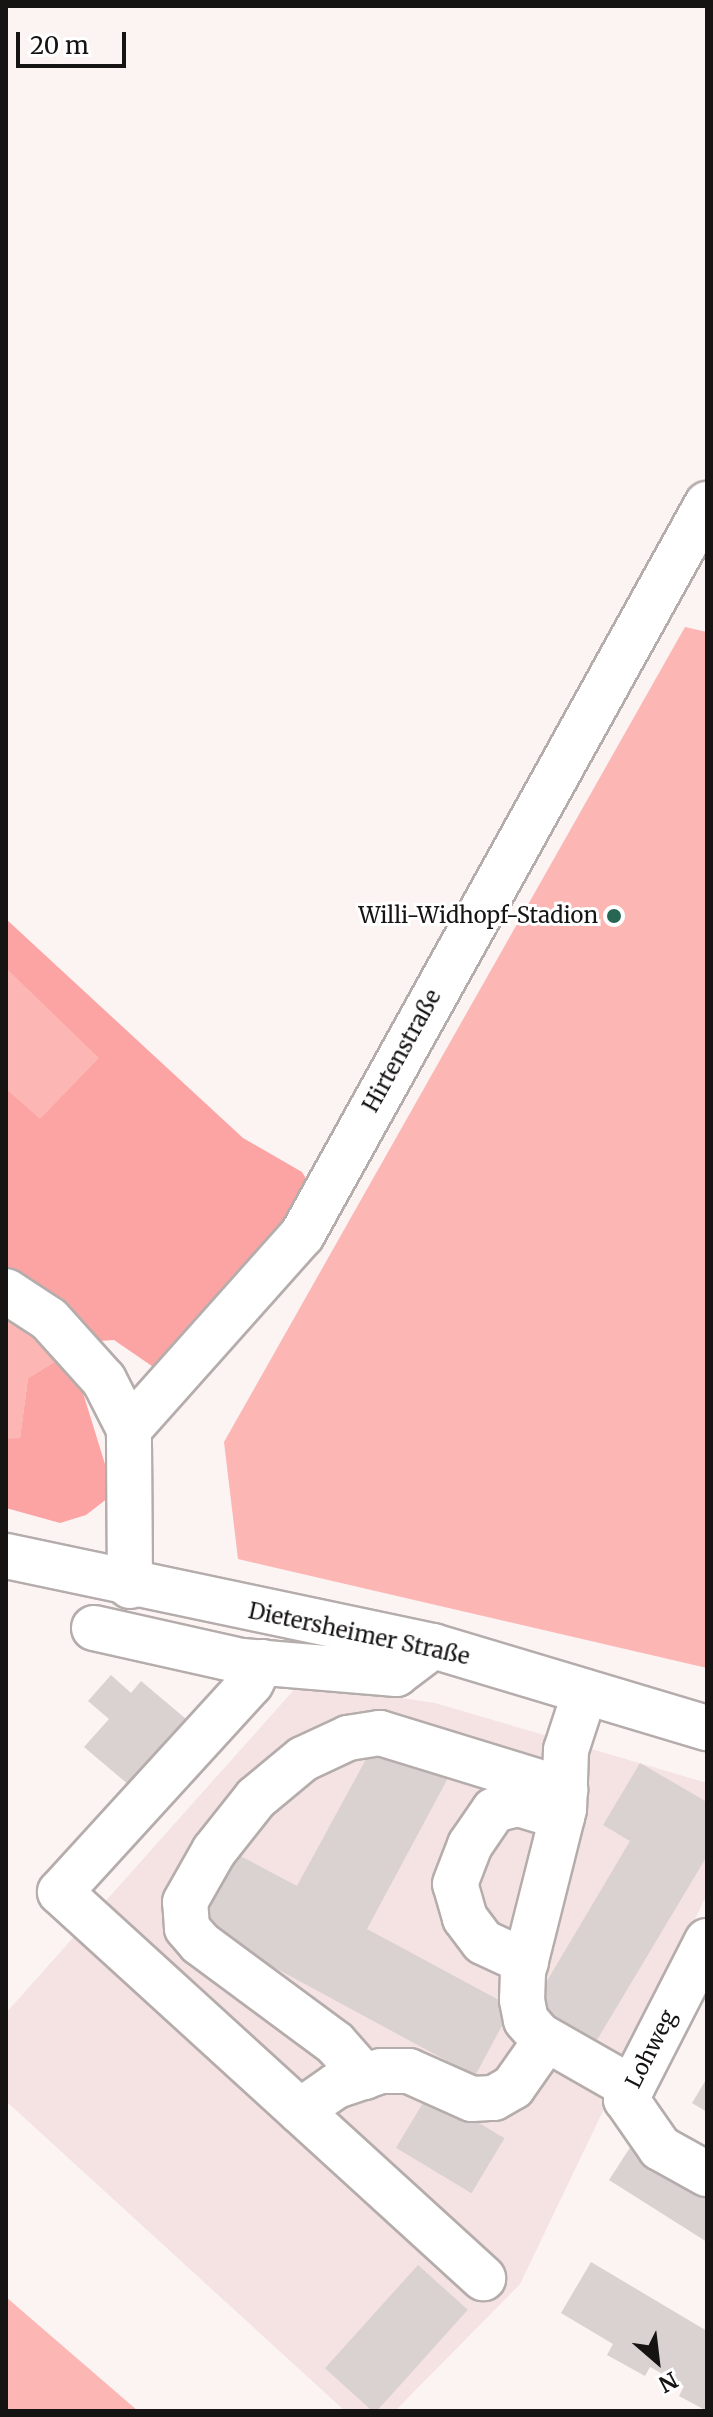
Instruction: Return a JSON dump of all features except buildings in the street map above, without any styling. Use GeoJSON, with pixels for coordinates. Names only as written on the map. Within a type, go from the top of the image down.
{"type":"FeatureCollection","features":[{"type":"Feature","properties":{"kind":"street","name":"Hirtenstraße"},"geometry":{"type":"LineString","coordinates":[[129,1429],[302,1235],[707,504]]}},
{"type":"Feature","properties":{"kind":"street"},"geometry":{"type":"LineString","coordinates":[[6,1291],[49,1319],[104,1380],[129,1429],[130,1586]]}},
{"type":"Feature","properties":{"kind":"street","name":"Dietersheimer Straße"},"geometry":{"type":"LineString","coordinates":[[6,1556],[130,1586],[433,1646],[707,1728]]}},
{"type":"Feature","properties":{"kind":"street"},"geometry":{"type":"LineString","coordinates":[[94,1628],[262,1662],[396,1674],[433,1646]]}},
{"type":"Feature","properties":{"kind":"street"},"geometry":{"type":"LineString","coordinates":[[262,1662],[251,1683],[60,1892],[483,2278]]}},
{"type":"Feature","properties":{"kind":"street"},"geometry":{"type":"LineString","coordinates":[[585,1692],[566,1750],[564,1803],[526,1962],[526,2020],[546,2040],[632,2088]]}},
{"type":"Feature","properties":{"kind":"street"},"geometry":{"type":"LineString","coordinates":[[365,2077],[335,2043],[200,1943],[187,1928],[185,1902],[214,1851],[267,1788],[303,1759],[348,1738],[380,1733],[564,1803]]}},
{"type":"Feature","properties":{"kind":"street"},"geometry":{"type":"LineString","coordinates":[[526,1962],[483,1942],[465,1918],[455,1884],[470,1845],[494,1810],[518,1804],[564,1803]]}},
{"type":"Feature","properties":{"kind":"street","name":"Lohweg"},"geometry":{"type":"LineString","coordinates":[[707,1941],[626,2099],[660,2148],[707,2174]]}},
{"type":"Feature","properties":{"kind":"street"},"geometry":{"type":"LineString","coordinates":[[300,2111],[336,2086],[365,2077],[409,2071],[472,2099],[494,2098],[513,2087],[546,2040]]}},
{"type":"Feature","properties":{"kind":"shaded area","name":"Willi-Widhopf-Stadion"},"geometry":{"type":"Polygon","coordinates":[[[685,627],[707,632],[707,1668],[238,1559],[224,1442],[685,627]]]}},
{"type":"Feature","properties":{"kind":"shaded area"},"geometry":{"type":"Polygon","coordinates":[[[6,919],[243,1138],[302,1172],[313,1190],[162,1373],[114,1340],[84,1342],[6,1275],[6,1089],[40,1119],[99,1058],[6,968],[6,919]]]}},
{"type":"Feature","properties":{"kind":"shaded area"},"geometry":{"type":"Polygon","coordinates":[[[6,939],[134,1059],[6,1171],[6,939]]]}},
{"type":"Feature","properties":{"kind":"shaded area"},"geometry":{"type":"Polygon","coordinates":[[[6,1315],[32,1332],[56,1361],[28,1378],[20,1439],[6,1439],[6,1315]]]}},
{"type":"Feature","properties":{"kind":"shaded area"},"geometry":{"type":"Polygon","coordinates":[[[56,1361],[83,1393],[109,1477],[108,1498],[86,1515],[60,1523],[6,1508],[6,1439],[20,1438],[28,1378],[56,1361]]]}},
{"type":"Feature","properties":{"kind":"shaded area"},"geometry":{"type":"Polygon","coordinates":[[[300,1683],[435,1703],[707,1783],[707,1894],[520,2284],[395,2411],[345,2411],[6,2101],[6,2013],[300,1683]]]}},
{"type":"Feature","properties":{"kind":"shaded area"},"geometry":{"type":"Polygon","coordinates":[[[6,2297],[138,2411],[6,2411],[6,2297]]]}},
{"type":"Feature","properties":{"kind":"place","name":"Willi-Widhopf-Stadion"},"geometry":{"type":"Point","coordinates":[614,916]}}]}
